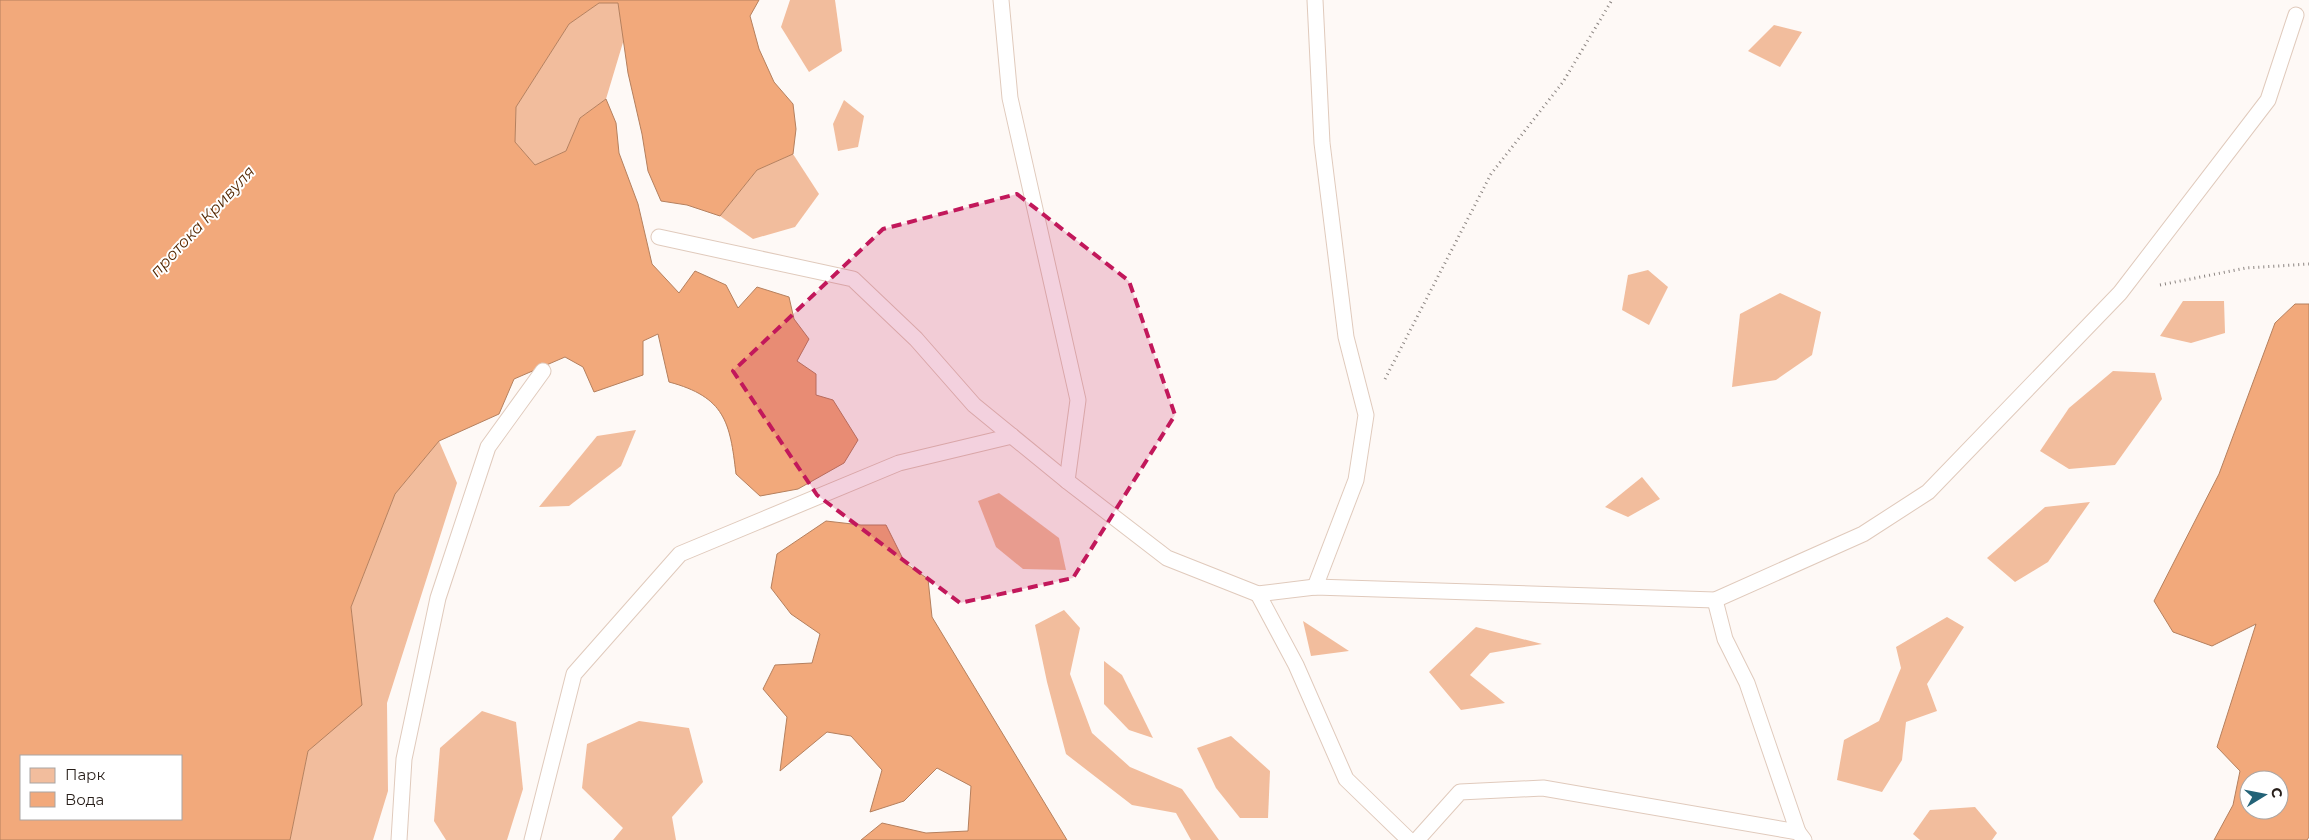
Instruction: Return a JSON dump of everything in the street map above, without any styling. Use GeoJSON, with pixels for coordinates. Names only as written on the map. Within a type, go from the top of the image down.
{"type":"FeatureCollection","features":[{"type":"Feature","properties":{"kind":"lane"},"geometry":{"type":"LineString","coordinates":[[1001,0],[1010,98],[1078,400],[1067,481]]}},
{"type":"Feature","properties":{"kind":"lane"},"geometry":{"type":"LineString","coordinates":[[1314,0],[1322,143],[1346,337],[1366,415],[1356,480],[1315,587]]}},
{"type":"Feature","properties":{"kind":"lane"},"geometry":{"type":"LineString","coordinates":[[659,237],[853,279],[916,339],[974,405],[1067,481],[1168,558],[1258,594],[1315,587],[1714,600],[1863,534],[1928,492],[2120,293],[2268,100],[2296,15]]}},
{"type":"Feature","properties":{"kind":"lane"},"geometry":{"type":"LineString","coordinates":[[399,840],[404,759],[438,598],[488,446],[542,371]]}},
{"type":"Feature","properties":{"kind":"lane"},"geometry":{"type":"LineString","coordinates":[[532,840],[574,674],[680,554],[899,463],[1012,436]]}},
{"type":"Feature","properties":{"kind":"lane"},"geometry":{"type":"LineString","coordinates":[[1258,594],[1296,665],[1346,779],[1409,840]]}},
{"type":"Feature","properties":{"kind":"lane"},"geometry":{"type":"LineString","coordinates":[[1417,840],[1460,792],[1543,788],[1801,836],[1747,683],[1725,640],[1714,600]]}},
{"type":"Feature","properties":{"kind":"path"},"geometry":{"type":"LineString","coordinates":[[1366,415],[1491,174],[1563,82],[1612,0]]}},
{"type":"Feature","properties":{"kind":"path"},"geometry":{"type":"LineString","coordinates":[[2120,293],[2246,268],[2309,264]]}},
{"type":"Feature","properties":{"kind":"highlighted area"},"geometry":{"type":"Polygon","coordinates":[[[1017,194],[1129,281],[1175,415],[1073,578],[960,603],[817,495],[733,371],[883,229],[1017,194]]]}},
{"type":"Feature","properties":{"kind":"green space"},"geometry":{"type":"Polygon","coordinates":[[[790,0],[835,0],[842,51],[809,72],[781,27],[790,0]]]}},
{"type":"Feature","properties":{"kind":"green space"},"geometry":{"type":"Polygon","coordinates":[[[599,3],[618,3],[624,39],[606,99],[580,118],[566,151],[535,165],[515,142],[516,107],[569,24],[599,3]]]}},
{"type":"Feature","properties":{"kind":"green space"},"geometry":{"type":"Polygon","coordinates":[[[1774,25],[1802,32],[1780,67],[1748,51],[1774,25]]]}},
{"type":"Feature","properties":{"kind":"green space"},"geometry":{"type":"Polygon","coordinates":[[[844,100],[864,116],[858,147],[838,151],[833,124],[844,100]]]}},
{"type":"Feature","properties":{"kind":"green space"},"geometry":{"type":"Polygon","coordinates":[[[793,154],[819,194],[795,227],[753,239],[720,216],[757,170],[793,154]]]}},
{"type":"Feature","properties":{"kind":"green space"},"geometry":{"type":"Polygon","coordinates":[[[1648,270],[1668,287],[1649,325],[1622,310],[1628,275],[1648,270]]]}},
{"type":"Feature","properties":{"kind":"green space"},"geometry":{"type":"Polygon","coordinates":[[[1780,293],[1821,312],[1812,355],[1776,380],[1732,387],[1740,314],[1780,293]]]}},
{"type":"Feature","properties":{"kind":"green space"},"geometry":{"type":"Polygon","coordinates":[[[2183,301],[2224,301],[2225,333],[2191,343],[2160,336],[2183,301]]]}},
{"type":"Feature","properties":{"kind":"green space"},"geometry":{"type":"Polygon","coordinates":[[[2113,371],[2155,373],[2162,399],[2115,465],[2069,469],[2040,451],[2069,408],[2113,371]]]}},
{"type":"Feature","properties":{"kind":"green space"},"geometry":{"type":"Polygon","coordinates":[[[636,430],[621,466],[569,506],[539,507],[597,436],[636,430]]]}},
{"type":"Feature","properties":{"kind":"green space"},"geometry":{"type":"Polygon","coordinates":[[[439,441],[457,483],[387,703],[388,791],[373,840],[290,840],[308,751],[361,705],[351,607],[395,494],[439,441]]]}},
{"type":"Feature","properties":{"kind":"green space"},"geometry":{"type":"Polygon","coordinates":[[[1642,477],[1660,499],[1628,517],[1605,507],[1642,477]]]}},
{"type":"Feature","properties":{"kind":"green space"},"geometry":{"type":"Polygon","coordinates":[[[999,493],[1059,538],[1066,570],[1023,569],[996,547],[978,501],[999,493]]]}},
{"type":"Feature","properties":{"kind":"green space"},"geometry":{"type":"Polygon","coordinates":[[[2090,502],[2048,562],[2015,582],[1987,558],[2045,507],[2090,502]]]}},
{"type":"Feature","properties":{"kind":"green space"},"geometry":{"type":"Polygon","coordinates":[[[1064,610],[1080,628],[1070,674],[1092,733],[1130,767],[1182,789],[1219,840],[1191,840],[1176,813],[1132,805],[1066,754],[1047,682],[1035,625],[1064,610]]]}},
{"type":"Feature","properties":{"kind":"green space"},"geometry":{"type":"Polygon","coordinates":[[[1947,617],[1964,627],[1927,684],[1937,711],[1906,722],[1902,760],[1882,792],[1837,780],[1844,740],[1879,721],[1901,668],[1896,647],[1947,617]]]}},
{"type":"Feature","properties":{"kind":"green space"},"geometry":{"type":"Polygon","coordinates":[[[1303,621],[1349,651],[1311,656],[1303,621]]]}},
{"type":"Feature","properties":{"kind":"green space"},"geometry":{"type":"Polygon","coordinates":[[[1476,627],[1542,644],[1490,653],[1470,675],[1505,703],[1461,710],[1429,672],[1476,627]]]}},
{"type":"Feature","properties":{"kind":"green space"},"geometry":{"type":"Polygon","coordinates":[[[1104,661],[1122,675],[1153,738],[1129,730],[1104,704],[1104,661]]]}},
{"type":"Feature","properties":{"kind":"green space"},"geometry":{"type":"Polygon","coordinates":[[[482,711],[516,722],[523,789],[507,840],[446,840],[434,821],[440,748],[482,711]]]}},
{"type":"Feature","properties":{"kind":"green space"},"geometry":{"type":"Polygon","coordinates":[[[639,721],[689,728],[703,782],[672,817],[676,840],[613,840],[623,828],[582,788],[587,744],[639,721]]]}},
{"type":"Feature","properties":{"kind":"green space"},"geometry":{"type":"Polygon","coordinates":[[[1231,736],[1270,771],[1268,818],[1240,818],[1216,788],[1197,748],[1231,736]]]}},
{"type":"Feature","properties":{"kind":"green space"},"geometry":{"type":"Polygon","coordinates":[[[1975,807],[1997,833],[1992,840],[1920,840],[1913,834],[1930,810],[1975,807]]]}},
{"type":"Feature","properties":{"kind":"water","name":"протока Кривуля"},"geometry":{"type":"Polygon","coordinates":[[[0,0],[759,0],[750,16],[759,49],[774,82],[793,104],[796,129],[793,154],[757,170],[720,216],[687,205],[661,201],[648,171],[642,134],[628,73],[618,3],[599,3],[569,24],[516,107],[515,142],[535,165],[566,151],[580,118],[606,99],[616,123],[619,153],[638,204],[652,264],[679,293],[695,271],[726,285],[738,308],[757,287],[789,297],[794,319],[809,339],[797,361],[816,374],[816,395],[833,400],[858,440],[844,463],[798,489],[760,496],[736,474],[731,440],[721,414],[702,395],[669,382],[658,334],[643,341],[643,375],[594,392],[583,367],[565,357],[514,379],[499,414],[439,441],[395,494],[351,607],[362,705],[308,751],[290,840],[0,840],[0,0]]]}},
{"type":"Feature","properties":{"kind":"water"},"geometry":{"type":"Polygon","coordinates":[[[2295,304],[2309,304],[2309,837],[2307,840],[2214,840],[2233,805],[2239,776],[2239,820],[2289,820],[2289,770],[2239,770],[2217,747],[2256,624],[2212,646],[2173,632],[2154,601],[2219,474],[2275,323],[2295,304]]]}},
{"type":"Feature","properties":{"kind":"water"},"geometry":{"type":"Polygon","coordinates":[[[826,521],[861,525],[886,525],[905,563],[928,579],[932,617],[1067,840],[861,840],[882,823],[926,833],[968,831],[971,786],[937,768],[904,801],[870,812],[882,770],[851,736],[827,732],[780,771],[787,717],[763,689],[775,665],[812,663],[820,634],[791,614],[771,588],[777,554],[826,521]]]}}]}
